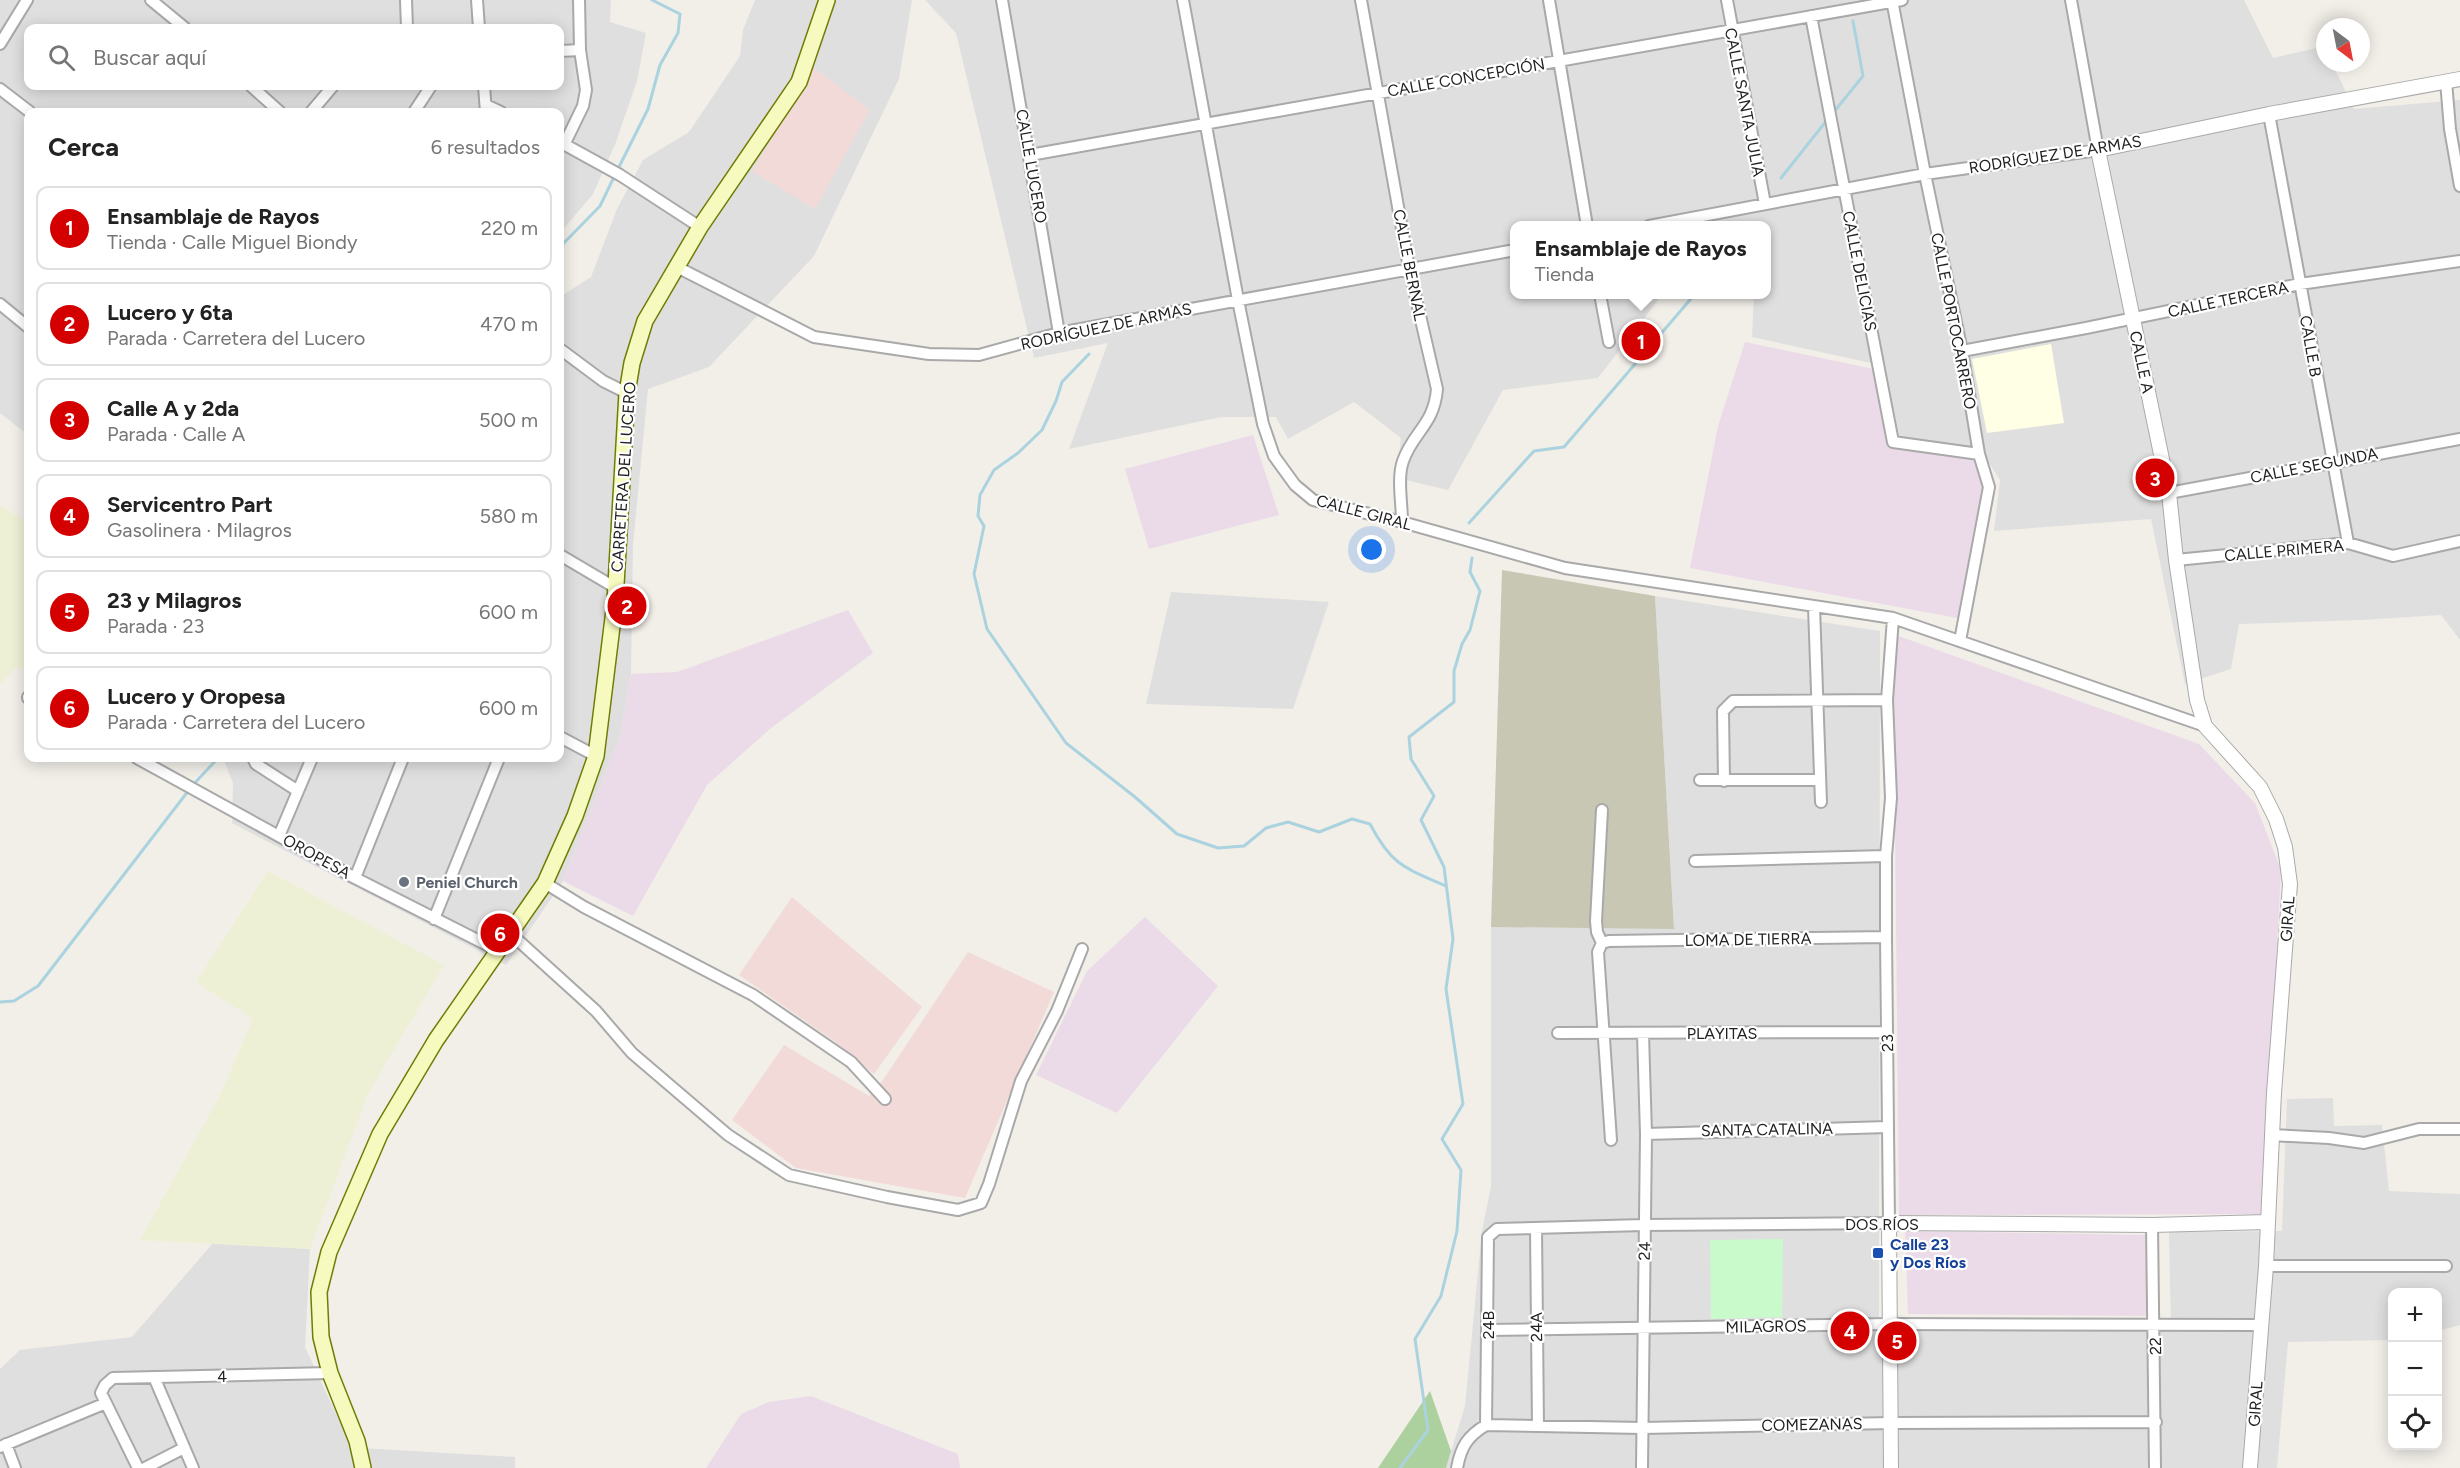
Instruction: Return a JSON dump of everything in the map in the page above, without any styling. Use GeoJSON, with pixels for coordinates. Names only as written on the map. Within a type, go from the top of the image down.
{"type":"FeatureCollection","features":[{"type":"Feature","properties":{"kind":"main road","name":"CARRETERA DEL LUCERO"},"geometry":{"type":"LineString","coordinates":[[363,1468],[357,1441],[330,1373],[321,1337],[319,1292],[329,1252],[380,1134],[435,1040],[545,883],[575,816],[596,756],[616,588],[627,393],[632,363],[645,321],[675,266],[799,82],[827,0]]}},
{"type":"Feature","properties":{"kind":"street"},"geometry":{"type":"LineString","coordinates":[[0,44],[27,0]]}},
{"type":"Feature","properties":{"kind":"street"},"geometry":{"type":"LineString","coordinates":[[151,0],[180,24]]}},
{"type":"Feature","properties":{"kind":"street"},"geometry":{"type":"LineString","coordinates":[[406,0],[407,24]]}},
{"type":"Feature","properties":{"kind":"street"},"geometry":{"type":"LineString","coordinates":[[477,0],[479,24]]}},
{"type":"Feature","properties":{"kind":"street"},"geometry":{"type":"LineString","coordinates":[[564,140],[583,106],[586,90],[580,50],[579,0]]}},
{"type":"Feature","properties":{"kind":"street","name":"CALLE LUCERO"},"geometry":{"type":"LineString","coordinates":[[1002,0],[1059,333]]}},
{"type":"Feature","properties":{"kind":"street","name":"CALLE GIRAL"},"geometry":{"type":"LineString","coordinates":[[1183,0],[1263,424],[1274,456],[1295,485],[1313,500],[1402,522],[1565,568],[1893,618]]}},
{"type":"Feature","properties":{"kind":"street","name":"CALLE BERNAL"},"geometry":{"type":"LineString","coordinates":[[1361,0],[1409,268],[1437,389],[1436,406],[1402,463],[1402,522]]}},
{"type":"Feature","properties":{"kind":"street"},"geometry":{"type":"LineString","coordinates":[[1549,0],[1586,221]]}},
{"type":"Feature","properties":{"kind":"street","name":"CALLE SANTA JULIA"},"geometry":{"type":"LineString","coordinates":[[1727,0],[1765,204]]}},
{"type":"Feature","properties":{"kind":"street","name":"CALLE A"},"geometry":{"type":"LineString","coordinates":[[2071,0],[2098,150],[2169,493],[2176,560],[2197,700],[2205,726]]}},
{"type":"Feature","properties":{"kind":"street","name":"CALLE CONCEPCIÓN"},"geometry":{"type":"LineString","coordinates":[[1030,154],[1895,1]]}},
{"type":"Feature","properties":{"kind":"street","name":"CALLE PORTOCARRERO"},"geometry":{"type":"LineString","coordinates":[[1895,1],[1925,174],[1962,351],[1979,454],[1986,471],[1989,496],[1960,641]]}},
{"type":"Feature","properties":{"kind":"street","name":"CALLE DELICIAS"},"geometry":{"type":"LineString","coordinates":[[1811,16],[1893,442],[1979,454]]}},
{"type":"Feature","properties":{"kind":"street"},"geometry":{"type":"LineString","coordinates":[[564,51],[580,50]]}},
{"type":"Feature","properties":{"kind":"street"},"geometry":{"type":"LineString","coordinates":[[2453,80],[2450,129],[2460,186]]}},
{"type":"Feature","properties":{"kind":"street","name":"RODRÍGUEZ DE ARMAS"},"geometry":{"type":"LineString","coordinates":[[1671,221],[1925,174],[2098,150],[2269,114],[2453,80]]}},
{"type":"Feature","properties":{"kind":"street"},"geometry":{"type":"LineString","coordinates":[[0,89],[25,108]]}},
{"type":"Feature","properties":{"kind":"street"},"geometry":{"type":"LineString","coordinates":[[255,90],[275,108]]}},
{"type":"Feature","properties":{"kind":"street"},"geometry":{"type":"LineString","coordinates":[[314,108],[330,90]]}},
{"type":"Feature","properties":{"kind":"street"},"geometry":{"type":"LineString","coordinates":[[417,108],[428,90]]}},
{"type":"Feature","properties":{"kind":"street"},"geometry":{"type":"LineString","coordinates":[[484,90],[486,108]]}},
{"type":"Feature","properties":{"kind":"street","name":"CALLE B"},"geometry":{"type":"LineString","coordinates":[[2269,114],[2348,543]]}},
{"type":"Feature","properties":{"kind":"street"},"geometry":{"type":"LineString","coordinates":[[564,145],[615,172],[700,227]]}},
{"type":"Feature","properties":{"kind":"street","name":"RODRÍGUEZ DE ARMAS"},"geometry":{"type":"LineString","coordinates":[[675,266],[814,337],[930,354],[980,355],[1059,333],[1510,251]]}},
{"type":"Feature","properties":{"kind":"street","name":"CALLE TERCERA"},"geometry":{"type":"LineString","coordinates":[[1962,351],[2300,284],[2460,261]]}},
{"type":"Feature","properties":{"kind":"street"},"geometry":{"type":"LineString","coordinates":[[1601,299],[1609,342]]}},
{"type":"Feature","properties":{"kind":"street"},"geometry":{"type":"LineString","coordinates":[[0,304],[24,324]]}},
{"type":"Feature","properties":{"kind":"street"},"geometry":{"type":"LineString","coordinates":[[564,352],[603,381],[627,393]]}},
{"type":"Feature","properties":{"kind":"street","name":"CALLE SEGUNDA"},"geometry":{"type":"LineString","coordinates":[[2169,493],[2460,439]]}},
{"type":"Feature","properties":{"kind":"street","name":"CALLE PRIMERA"},"geometry":{"type":"LineString","coordinates":[[2176,560],[2348,543],[2393,556],[2460,541]]}},
{"type":"Feature","properties":{"kind":"street"},"geometry":{"type":"LineString","coordinates":[[564,557],[616,588]]}},
{"type":"Feature","properties":{"kind":"street"},"geometry":{"type":"LineString","coordinates":[[1814,607],[1821,802]]}},
{"type":"Feature","properties":{"kind":"street","name":"GIRAL"},"geometry":{"type":"LineString","coordinates":[[1893,618],[2205,726],[2259,787],[2276,819],[2285,847],[2290,884],[2271,1135],[2265,1266],[2250,1468]]}},
{"type":"Feature","properties":{"kind":"street","name":"23"},"geometry":{"type":"LineString","coordinates":[[1891,1468],[1886,856],[1891,798],[1887,700],[1893,618]]}},
{"type":"Feature","properties":{"kind":"street"},"geometry":{"type":"LineString","coordinates":[[1724,781],[1723,711],[1733,701],[1887,700]]}},
{"type":"Feature","properties":{"kind":"street"},"geometry":{"type":"LineString","coordinates":[[564,739],[596,756]]}},
{"type":"Feature","properties":{"kind":"street","name":"OROPESA"},"geometry":{"type":"LineString","coordinates":[[144,762],[355,878],[499,951]]}},
{"type":"Feature","properties":{"kind":"street"},"geometry":{"type":"LineString","coordinates":[[255,762],[298,791]]}},
{"type":"Feature","properties":{"kind":"street"},"geometry":{"type":"LineString","coordinates":[[279,836],[310,762]]}},
{"type":"Feature","properties":{"kind":"street"},"geometry":{"type":"LineString","coordinates":[[355,878],[401,762]]}},
{"type":"Feature","properties":{"kind":"street"},"geometry":{"type":"LineString","coordinates":[[434,919],[497,762]]}},
{"type":"Feature","properties":{"kind":"street"},"geometry":{"type":"LineString","coordinates":[[1700,780],[1820,780]]}},
{"type":"Feature","properties":{"kind":"street"},"geometry":{"type":"LineString","coordinates":[[1602,810],[1596,921],[1597,932],[1606,942],[1598,952],[1611,1140]]}},
{"type":"Feature","properties":{"kind":"street"},"geometry":{"type":"LineString","coordinates":[[1695,861],[1886,856]]}},
{"type":"Feature","properties":{"kind":"street"},"geometry":{"type":"LineString","coordinates":[[545,883],[584,907],[753,995],[851,1062],[885,1099]]}},
{"type":"Feature","properties":{"kind":"street"},"geometry":{"type":"LineString","coordinates":[[511,934],[596,1011],[632,1053],[728,1135],[789,1175],[958,1210],[981,1203],[1021,1081],[1057,1011],[1082,949]]}},
{"type":"Feature","properties":{"kind":"street","name":"LOMA DE TIERRA"},"geometry":{"type":"LineString","coordinates":[[1606,942],[1886,938]]}},
{"type":"Feature","properties":{"kind":"street","name":"PLAYITAS"},"geometry":{"type":"LineString","coordinates":[[1558,1033],[1605,1031],[1643,1034],[1887,1032]]}},
{"type":"Feature","properties":{"kind":"street","name":"24"},"geometry":{"type":"LineString","coordinates":[[1642,1468],[1646,1134],[1643,1034]]}},
{"type":"Feature","properties":{"kind":"street","name":"SANTA CATALINA"},"geometry":{"type":"LineString","coordinates":[[1646,1134],[1888,1127]]}},
{"type":"Feature","properties":{"kind":"street"},"geometry":{"type":"LineString","coordinates":[[2271,1135],[2329,1138],[2364,1143],[2419,1129],[2460,1129]]}},
{"type":"Feature","properties":{"kind":"street","name":"DOS RÍOS"},"geometry":{"type":"LineString","coordinates":[[1497,1228],[1889,1223],[2152,1225],[2267,1222]]}},
{"type":"Feature","properties":{"kind":"street","name":"22"},"geometry":{"type":"LineString","coordinates":[[2152,1225],[2155,1468]]}},
{"type":"Feature","properties":{"kind":"street","name":"24B"},"geometry":{"type":"LineString","coordinates":[[1486,1425],[1488,1237],[1497,1228]]}},
{"type":"Feature","properties":{"kind":"street","name":"24A"},"geometry":{"type":"LineString","coordinates":[[1536,1228],[1538,1426]]}},
{"type":"Feature","properties":{"kind":"street"},"geometry":{"type":"LineString","coordinates":[[2265,1266],[2446,1266]]}},
{"type":"Feature","properties":{"kind":"street","name":"MILAGROS"},"geometry":{"type":"LineString","coordinates":[[1488,1330],[1890,1324],[2260,1325]]}},
{"type":"Feature","properties":{"kind":"street","name":"4"},"geometry":{"type":"LineString","coordinates":[[106,1404],[101,1393],[105,1385],[113,1378],[330,1373]]}},
{"type":"Feature","properties":{"kind":"street"},"geometry":{"type":"LineString","coordinates":[[154,1377],[193,1468]]}},
{"type":"Feature","properties":{"kind":"street"},"geometry":{"type":"LineString","coordinates":[[15,1468],[3,1446],[106,1404],[138,1468]]}},
{"type":"Feature","properties":{"kind":"street","name":"COMEZANAS"},"geometry":{"type":"LineString","coordinates":[[1486,1425],[1642,1428],[1892,1423],[2156,1422]]}},
{"type":"Feature","properties":{"kind":"street"},"geometry":{"type":"LineString","coordinates":[[1457,1468],[1460,1450],[1470,1435],[1486,1425]]}},
{"type":"Feature","properties":{"kind":"street"},"geometry":{"type":"LineString","coordinates":[[145,1468],[184,1448]]}},
{"type":"Feature","properties":{"kind":"shaded area"},"geometry":{"type":"Polygon","coordinates":[[[0,0],[611,0],[610,22],[646,33],[637,81],[616,142],[593,194],[564,228],[564,108],[24,108],[24,432],[0,413],[0,0]]]}},
{"type":"Feature","properties":{"kind":"shaded area"},"geometry":{"type":"Polygon","coordinates":[[[755,0],[912,0],[899,79],[814,256],[709,367],[648,389],[633,545],[631,674],[621,734],[563,881],[506,965],[232,823],[233,783],[225,762],[564,762],[564,294],[591,277],[617,209],[643,160],[689,132],[740,56],[743,30],[755,0]]]}},
{"type":"Feature","properties":{"kind":"shaded area"},"geometry":{"type":"Polygon","coordinates":[[[925,0],[2244,0],[2273,58],[2316,48],[2316,72],[2336,72],[2354,109],[2460,100],[2460,640],[2441,615],[2239,624],[2231,669],[2185,684],[2151,519],[1994,531],[2000,480],[1984,455],[1946,444],[1897,437],[1885,366],[1752,337],[1754,299],[1771,299],[1771,221],[1510,221],[1510,299],[1659,299],[1598,378],[1503,390],[1448,490],[1397,478],[1401,438],[1354,402],[1288,439],[1276,417],[1221,417],[1069,449],[1108,343],[1034,358],[956,33],[925,0]]]}},
{"type":"Feature","properties":{"kind":"shaded area"},"geometry":{"type":"Polygon","coordinates":[[[814,68],[870,110],[815,209],[752,171],[814,68]]]}},
{"type":"Feature","properties":{"kind":"shaded area"},"geometry":{"type":"Polygon","coordinates":[[[1745,342],[1874,369],[1890,446],[1977,461],[1985,483],[1962,619],[1690,568],[1718,426],[1745,342]]]}},
{"type":"Feature","properties":{"kind":"shaded area"},"geometry":{"type":"Polygon","coordinates":[[[2051,344],[2064,423],[1987,433],[1972,359],[2051,344]]]}},
{"type":"Feature","properties":{"kind":"shaded area"},"geometry":{"type":"Polygon","coordinates":[[[1253,435],[1279,515],[1149,549],[1125,469],[1253,435]]]}},
{"type":"Feature","properties":{"kind":"shaded area"},"geometry":{"type":"Polygon","coordinates":[[[0,505],[24,520],[24,670],[17,667],[0,684],[0,505]]]}},
{"type":"Feature","properties":{"kind":"shaded area"},"geometry":{"type":"Polygon","coordinates":[[[1502,570],[1655,596],[1674,929],[1491,927],[1502,570]]]}},
{"type":"Feature","properties":{"kind":"shaded area"},"geometry":{"type":"Polygon","coordinates":[[[1171,592],[1329,602],[1293,709],[1146,704],[1171,592]]]}},
{"type":"Feature","properties":{"kind":"shaded area"},"geometry":{"type":"Polygon","coordinates":[[[1655,596],[1880,631],[1879,1324],[2171,1330],[2169,1232],[2282,1231],[2287,1099],[2333,1098],[2334,1126],[2382,1125],[2389,1191],[2460,1194],[2460,1325],[2442,1330],[2442,1288],[2388,1288],[2388,1340],[2288,1342],[2277,1468],[1446,1468],[1465,1406],[1482,1231],[1491,1186],[1491,927],[1674,928],[1655,596]]]}},
{"type":"Feature","properties":{"kind":"shaded area"},"geometry":{"type":"Polygon","coordinates":[[[848,610],[873,653],[771,728],[707,785],[633,916],[563,881],[621,734],[631,674],[677,672],[848,610]]]}},
{"type":"Feature","properties":{"kind":"shaded area"},"geometry":{"type":"Polygon","coordinates":[[[1893,634],[2199,744],[2255,803],[2281,870],[2263,1214],[1899,1215],[1893,634]]]}},
{"type":"Feature","properties":{"kind":"shaded area"},"geometry":{"type":"Polygon","coordinates":[[[268,871],[444,965],[368,1094],[310,1249],[140,1240],[220,1095],[253,1019],[196,982],[268,871]]]}},
{"type":"Feature","properties":{"kind":"shaded area"},"geometry":{"type":"Polygon","coordinates":[[[792,897],[922,1007],[874,1074],[834,1041],[739,975],[792,897]]]}},
{"type":"Feature","properties":{"kind":"shaded area"},"geometry":{"type":"Polygon","coordinates":[[[1145,917],[1218,986],[1117,1113],[1036,1075],[1087,971],[1145,917]]]}},
{"type":"Feature","properties":{"kind":"shaded area"},"geometry":{"type":"Polygon","coordinates":[[[968,952],[1054,992],[965,1198],[796,1168],[732,1120],[784,1045],[869,1096],[883,1080],[968,952]]]}},
{"type":"Feature","properties":{"kind":"shaded area"},"geometry":{"type":"Polygon","coordinates":[[[1905,1231],[2152,1235],[2152,1316],[1908,1314],[1905,1231]]]}},
{"type":"Feature","properties":{"kind":"shaded area"},"geometry":{"type":"Polygon","coordinates":[[[213,1243],[310,1249],[305,1347],[343,1429],[361,1448],[515,1457],[515,1468],[0,1468],[0,1369],[20,1350],[132,1337],[213,1243]]]}},
{"type":"Feature","properties":{"kind":"shaded area"},"geometry":{"type":"Polygon","coordinates":[[[811,1396],[958,1454],[960,1468],[706,1468],[741,1414],[769,1402],[811,1396]]]}},
{"type":"Feature","properties":{"kind":"green space"},"geometry":{"type":"Polygon","coordinates":[[[1783,1239],[1782,1317],[1711,1319],[1710,1240],[1783,1239]]]}},
{"type":"Feature","properties":{"kind":"green space"},"geometry":{"type":"Polygon","coordinates":[[[1430,1391],[1451,1451],[1446,1468],[1378,1468],[1430,1391]]]}},
{"type":"Feature","properties":{"kind":"waterway"},"geometry":{"type":"LineString","coordinates":[[618,169],[648,109],[660,65],[678,33],[680,14],[652,0]]}},
{"type":"Feature","properties":{"kind":"waterway"},"geometry":{"type":"LineString","coordinates":[[1833,113],[1863,76],[1853,21]]}},
{"type":"Feature","properties":{"kind":"waterway"},"geometry":{"type":"LineString","coordinates":[[1781,178],[1827,120]]}},
{"type":"Feature","properties":{"kind":"waterway"},"geometry":{"type":"LineString","coordinates":[[564,243],[600,206],[615,175]]}},
{"type":"Feature","properties":{"kind":"waterway"},"geometry":{"type":"LineString","coordinates":[[1469,523],[1534,451],[1564,447],[1691,299]]}},
{"type":"Feature","properties":{"kind":"waterway"},"geometry":{"type":"LineString","coordinates":[[1089,354],[1062,382],[1042,430],[1018,453],[994,470],[980,495],[978,516],[984,526],[974,574],[987,629],[1066,743],[1135,797],[1177,834],[1218,848],[1244,846],[1266,828],[1288,822],[1319,832],[1352,819],[1370,824],[1385,849],[1401,864],[1446,886]]}},
{"type":"Feature","properties":{"kind":"waterway"},"geometry":{"type":"LineString","coordinates":[[1400,1468],[1428,1430],[1415,1339],[1441,1296],[1457,1231],[1461,1170],[1442,1139],[1463,1104],[1446,989],[1453,939],[1444,867],[1421,820],[1434,796],[1411,759],[1409,737],[1454,702],[1454,671],[1462,644],[1470,630],[1480,591],[1470,572],[1472,558]]}},
{"type":"Feature","properties":{"kind":"waterway"},"geometry":{"type":"LineString","coordinates":[[193,785],[214,762]]}},
{"type":"Feature","properties":{"kind":"waterway"},"geometry":{"type":"LineString","coordinates":[[0,1002],[14,1001],[38,986],[189,790]]}},
{"type":"Feature","properties":{"kind":"place","name":"Ensamblaje de Rayos"},"geometry":{"type":"Point","coordinates":[1641,341]}},
{"type":"Feature","properties":{"kind":"place","name":"Calle A y 2da"},"geometry":{"type":"Point","coordinates":[2155,478]}},
{"type":"Feature","properties":{"kind":"place","name":"Lucero y 6ta"},"geometry":{"type":"Point","coordinates":[627,606]}},
{"type":"Feature","properties":{"kind":"place","name":"Peniel Church"},"geometry":{"type":"Point","coordinates":[404,882]}},
{"type":"Feature","properties":{"kind":"place","name":"Lucero y Oropesa"},"geometry":{"type":"Point","coordinates":[500,933]}},
{"type":"Feature","properties":{"kind":"place","name":"Calle 23 y Dos Ríos"},"geometry":{"type":"Point","coordinates":[1878,1253]}},
{"type":"Feature","properties":{"kind":"place","name":"Servicentro Part"},"geometry":{"type":"Point","coordinates":[1850,1331]}},
{"type":"Feature","properties":{"kind":"place","name":"23 y Milagros"},"geometry":{"type":"Point","coordinates":[1897,1341]}}]}
